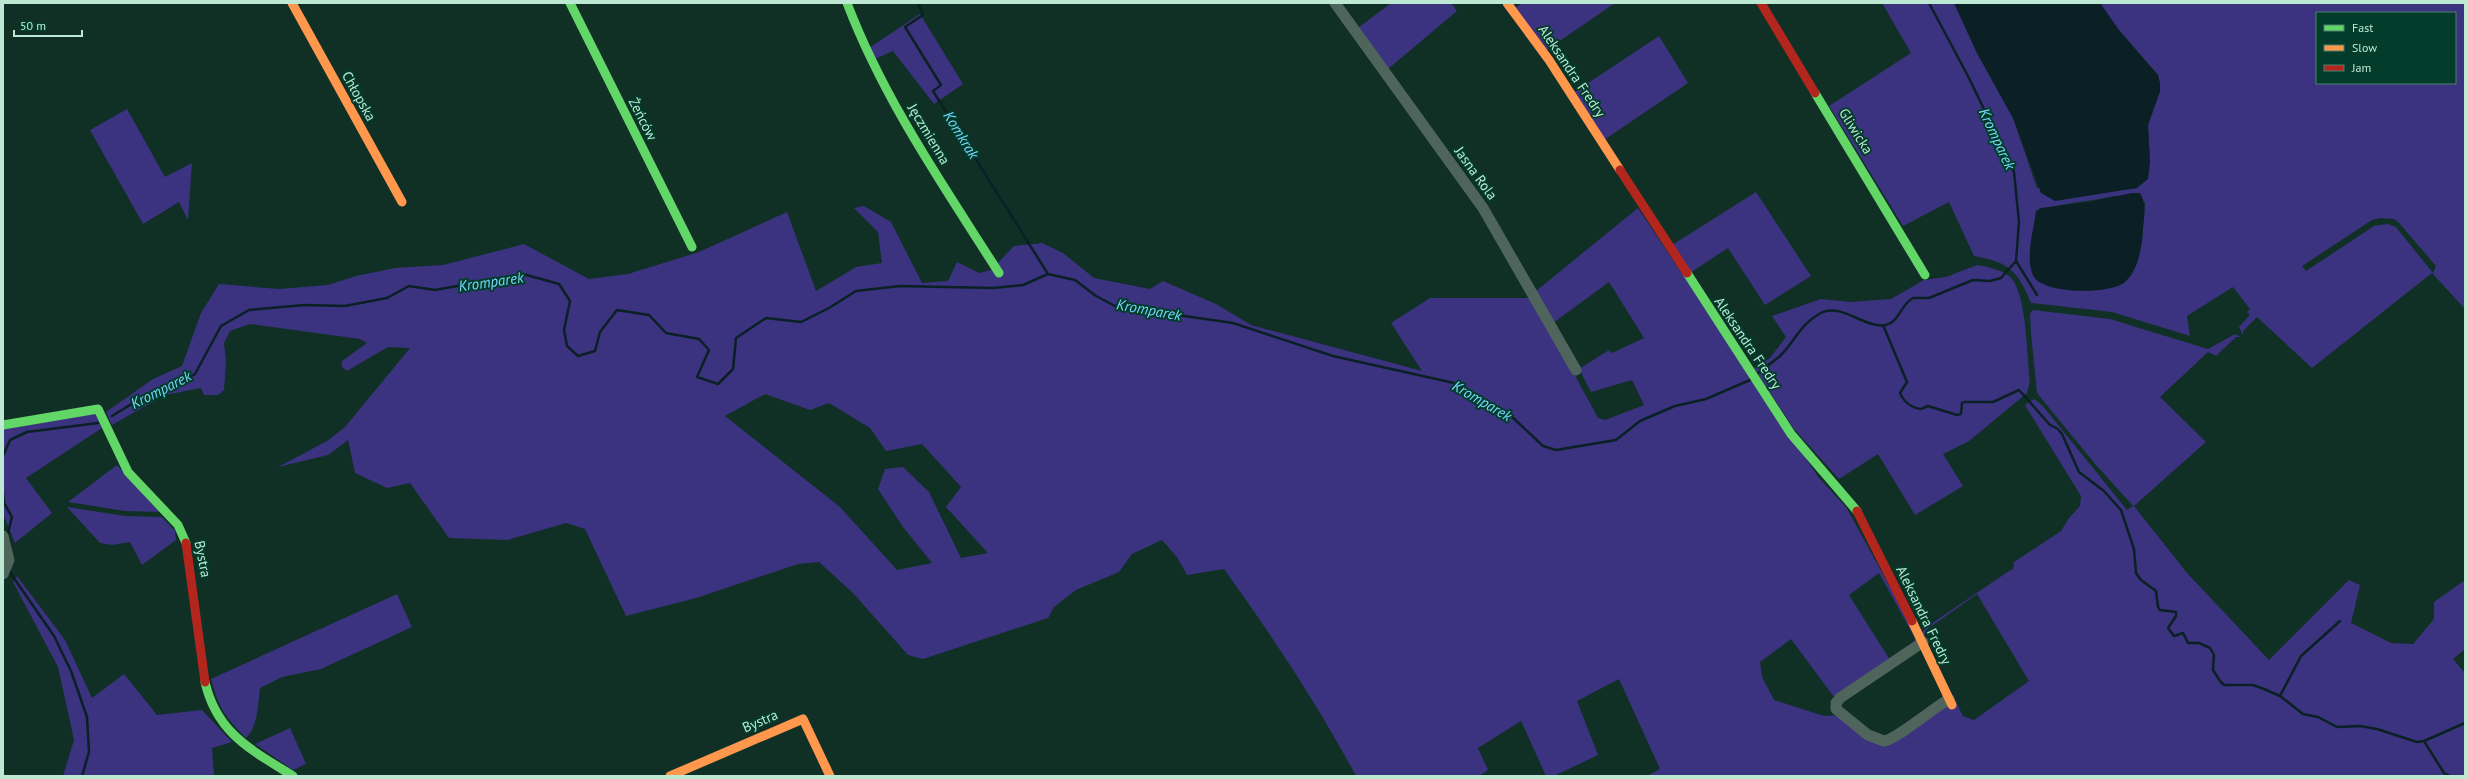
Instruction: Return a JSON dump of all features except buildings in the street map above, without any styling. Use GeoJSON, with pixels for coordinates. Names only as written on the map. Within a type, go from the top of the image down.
{"type":"FeatureCollection","features":[{"type":"Feature","properties":{"kind":"street","name":"Chłopska"},"geometry":{"type":"LineString","coordinates":[[292,3],[402,202]]}},
{"type":"Feature","properties":{"kind":"street","name":"Żeńców"},"geometry":{"type":"LineString","coordinates":[[570,3],[692,247]]}},
{"type":"Feature","properties":{"kind":"street","name":"Jęczmienna"},"geometry":{"type":"LineString","coordinates":[[847,3],[856,30],[901,116],[999,273]]}},
{"type":"Feature","properties":{"kind":"street","name":"Jasna Rola"},"geometry":{"type":"LineString","coordinates":[[1335,3],[1483,208],[1576,370]]}},
{"type":"Feature","properties":{"kind":"street","name":"Aleksandra Fredry"},"geometry":{"type":"LineString","coordinates":[[1507,3],[1549,60],[1791,434],[1854,506],[1923,642],[1950,702]]}},
{"type":"Feature","properties":{"kind":"street","name":"Gliwicka"},"geometry":{"type":"LineString","coordinates":[[1761,3],[1925,275]]}},
{"type":"Feature","properties":{"kind":"street","name":"Bystra"},"geometry":{"type":"LineString","coordinates":[[3,425],[98,409],[104,418],[114,448],[122,463],[132,477],[178,525],[183,535],[193,582],[204,671],[212,703],[220,719],[247,746],[293,776]]}},
{"type":"Feature","properties":{"kind":"street"},"geometry":{"type":"LineString","coordinates":[[3,536],[9,551],[5,570]]}},
{"type":"Feature","properties":{"kind":"street"},"geometry":{"type":"LineString","coordinates":[[1923,642],[1840,698],[1836,704],[1836,709],[1868,735],[1884,741],[1895,737],[1932,709],[1950,702]]}},
{"type":"Feature","properties":{"kind":"street","name":"Bystra"},"geometry":{"type":"LineString","coordinates":[[670,776],[803,719],[830,776]]}},
{"type":"Feature","properties":{"kind":"shaded area"},"geometry":{"type":"Polygon","coordinates":[[[1391,3],[1451,3],[1457,11],[1388,69],[1358,28],[1391,3]]]}},
{"type":"Feature","properties":{"kind":"shaded area"},"geometry":{"type":"Polygon","coordinates":[[[1522,3],[1615,3],[1545,51],[1515,8],[1522,3]]]}},
{"type":"Feature","properties":{"kind":"shaded area"},"geometry":{"type":"Polygon","coordinates":[[[1882,3],[1954,3],[1977,53],[2013,118],[2037,188],[2114,191],[2137,188],[2150,163],[2148,125],[2160,91],[2158,75],[2118,30],[2100,3],[2465,3],[2465,309],[2432,273],[2312,368],[2257,317],[2243,331],[2243,335],[2239,327],[2250,315],[2247,312],[2250,309],[2233,287],[2187,316],[2190,336],[2112,312],[2031,303],[2022,283],[2011,270],[1996,261],[1974,256],[1949,202],[1903,226],[1829,106],[1911,53],[1882,3]],[[2114,196],[2054,206],[2036,211],[2030,254],[2033,276],[2136,265],[2142,242],[2145,202],[2114,196]],[[2380,218],[2372,220],[2302,266],[2306,271],[2374,226],[2388,224],[2396,227],[2433,273],[2436,266],[2399,223],[2394,219],[2380,218]]]}},
{"type":"Feature","properties":{"kind":"shaded area"},"geometry":{"type":"Polygon","coordinates":[[[920,14],[963,84],[934,104],[893,51],[875,59],[869,48],[920,14]]]}},
{"type":"Feature","properties":{"kind":"shaded area"},"geometry":{"type":"Polygon","coordinates":[[[1659,36],[1688,83],[1604,140],[1573,93],[1659,36]]]}},
{"type":"Feature","properties":{"kind":"shaded area"},"geometry":{"type":"Polygon","coordinates":[[[127,109],[165,177],[192,163],[188,220],[179,202],[143,224],[90,130],[127,109]]]}},
{"type":"Feature","properties":{"kind":"shaded area"},"geometry":{"type":"Polygon","coordinates":[[[1756,192],[1811,276],[1765,305],[1728,248],[1690,273],[1672,245],[1756,192]]]}},
{"type":"Feature","properties":{"kind":"shaded area"},"geometry":{"type":"Polygon","coordinates":[[[864,206],[891,222],[922,283],[948,281],[957,262],[979,273],[991,270],[1014,246],[1042,243],[1063,253],[1094,278],[1150,289],[1163,281],[1216,304],[1251,325],[1422,371],[1391,323],[1430,298],[1533,298],[1598,418],[1605,420],[1644,405],[1632,380],[1591,392],[1579,369],[1609,350],[1612,353],[1644,338],[1609,282],[1553,323],[1536,291],[1638,208],[1819,478],[1846,507],[1918,638],[1914,641],[1915,638],[1879,573],[1849,595],[1890,660],[1834,697],[1791,639],[1760,662],[1762,677],[1774,700],[1824,716],[1840,715],[1877,741],[1942,707],[1942,674],[1963,716],[1974,720],[2029,681],[1977,594],[1926,630],[1924,636],[1922,632],[1928,626],[2013,569],[2014,562],[2061,531],[2069,518],[2080,506],[2081,496],[2025,405],[2034,399],[2042,405],[2127,510],[2133,506],[2096,465],[2037,393],[2030,314],[2033,310],[2110,319],[2208,349],[2235,334],[2241,337],[2236,337],[2216,356],[2208,352],[2160,397],[2206,442],[2134,506],[2187,573],[2269,660],[2349,580],[2360,585],[2351,623],[2391,643],[2413,644],[2434,619],[2434,602],[2465,580],[2465,649],[2453,659],[2465,673],[2465,776],[1647,776],[1660,769],[1619,679],[1577,701],[1598,755],[1554,776],[1546,776],[1521,721],[1478,748],[1488,770],[1479,776],[1356,776],[1326,722],[1293,670],[1224,569],[1187,575],[1177,557],[1162,540],[1132,554],[1119,572],[1076,590],[1054,607],[1048,618],[923,659],[908,655],[853,593],[819,562],[798,564],[696,598],[626,616],[585,529],[566,523],[507,540],[449,538],[410,483],[387,488],[355,473],[348,440],[328,455],[278,467],[327,441],[345,427],[410,348],[388,347],[347,371],[342,367],[342,361],[367,343],[360,339],[250,324],[230,331],[224,343],[226,361],[224,390],[218,395],[204,395],[201,388],[165,395],[112,425],[106,412],[153,379],[182,366],[201,313],[219,284],[279,289],[328,285],[356,276],[395,268],[443,265],[524,244],[589,279],[628,274],[699,252],[787,212],[816,291],[856,267],[882,263],[878,232],[854,208],[864,206]],[[765,394],[725,416],[840,507],[897,570],[932,563],[903,527],[878,489],[885,469],[903,467],[929,492],[961,558],[988,553],[946,507],[961,487],[922,444],[886,451],[870,428],[829,403],[810,410],[765,394]]]}},
{"type":"Feature","properties":{"kind":"shaded area"},"geometry":{"type":"Polygon","coordinates":[[[1977,265],[2009,276],[2015,284],[2023,309],[2030,381],[2027,393],[1969,441],[1943,454],[1963,486],[1915,515],[1878,454],[1839,479],[1794,429],[1754,368],[1770,358],[1786,337],[1772,316],[1821,299],[1851,302],[1891,299],[1924,280],[1946,277],[1977,265]]]}},
{"type":"Feature","properties":{"kind":"shaded area"},"geometry":{"type":"Polygon","coordinates":[[[95,414],[102,428],[26,478],[52,513],[15,543],[3,514],[3,429],[95,414]]]}},
{"type":"Feature","properties":{"kind":"shaded area"},"geometry":{"type":"Polygon","coordinates":[[[117,465],[159,512],[125,511],[68,502],[117,465]]]}},
{"type":"Feature","properties":{"kind":"shaded area"},"geometry":{"type":"Polygon","coordinates":[[[67,507],[125,516],[162,517],[175,531],[176,540],[142,565],[130,542],[112,545],[100,543],[67,507]]]}},
{"type":"Feature","properties":{"kind":"shaded area"},"geometry":{"type":"Polygon","coordinates":[[[17,576],[65,640],[92,698],[124,674],[157,715],[202,710],[232,742],[212,748],[214,776],[63,776],[74,740],[58,667],[13,582],[17,576]]]}},
{"type":"Feature","properties":{"kind":"shaded area"},"geometry":{"type":"Polygon","coordinates":[[[397,594],[412,627],[321,669],[282,677],[260,688],[255,721],[253,728],[246,738],[232,724],[220,705],[211,679],[397,594]]]}},
{"type":"Feature","properties":{"kind":"shaded area"},"geometry":{"type":"Polygon","coordinates":[[[1912,643],[1900,654],[1898,652],[1912,643]]]}},
{"type":"Feature","properties":{"kind":"shaded area"},"geometry":{"type":"Polygon","coordinates":[[[290,728],[306,764],[293,770],[255,744],[290,728]]]}},
{"type":"Feature","properties":{"kind":"water"},"geometry":{"type":"Polygon","coordinates":[[[1954,3],[2100,3],[2119,30],[2158,75],[2160,91],[2148,125],[2150,163],[2148,179],[2137,188],[2055,201],[2041,193],[2013,118],[1977,53],[1954,3]]]}},
{"type":"Feature","properties":{"kind":"water"},"geometry":{"type":"Polygon","coordinates":[[[2132,193],[2140,193],[2144,201],[2142,242],[2137,264],[2130,277],[2125,282],[2106,289],[2078,291],[2050,287],[2040,283],[2034,277],[2030,262],[2030,244],[2036,211],[2041,208],[2089,202],[2132,193]]]}},
{"type":"Feature","properties":{"kind":"waterway","name":"Komkrak"},"geometry":{"type":"LineString","coordinates":[[918,3],[923,15],[905,27],[941,85],[933,91],[1048,274]]}},
{"type":"Feature","properties":{"kind":"waterway","name":"Kromparek"},"geometry":{"type":"LineString","coordinates":[[1758,373],[1780,356],[1802,328],[1819,314],[1827,311],[1836,311],[1869,323],[1886,325],[1894,320],[1906,304],[1913,298],[1929,298],[1973,280],[1990,281],[2001,278],[2016,261],[2019,222],[2014,172],[1969,78],[1929,3]]}},
{"type":"Feature","properties":{"kind":"waterway"},"geometry":{"type":"LineString","coordinates":[[2016,261],[2037,295]]}},
{"type":"Feature","properties":{"kind":"waterway","name":"Kromparek"},"geometry":{"type":"LineString","coordinates":[[112,416],[143,397],[169,389],[195,374],[221,326],[249,310],[304,305],[345,306],[387,298],[409,286],[435,290],[523,274],[559,284],[570,301],[564,330],[567,346],[578,356],[595,351],[600,332],[617,310],[649,315],[666,333],[699,339],[709,350],[697,377],[718,384],[733,369],[736,338],[766,318],[801,322],[829,308],[856,291],[900,286],[993,288],[1023,285],[1048,274],[1075,280],[1096,296],[1115,306],[1233,323],[1333,356],[1454,383],[1509,414],[1543,446],[1556,450],[1616,440],[1640,421],[1675,406],[1706,399],[1750,380]]}},
{"type":"Feature","properties":{"kind":"waterway"},"geometry":{"type":"LineString","coordinates":[[1883,325],[1907,382],[1900,393],[1906,402],[1911,406],[1921,409],[1928,406],[1957,415],[1961,414],[1962,403],[1964,402],[1993,402],[2019,390],[2050,425],[2058,429],[2062,434],[2079,472],[2104,491],[2121,510],[2134,549],[2136,573],[2141,580],[2156,591],[2158,607],[2160,610],[2176,612],[2176,616],[2168,628],[2174,636],[2183,633],[2188,643],[2199,643],[2210,648],[2214,655],[2213,670],[2224,685],[2253,685],[2264,689],[2280,696],[2303,714],[2318,717],[2337,727],[2360,726],[2377,729],[2417,742],[2424,741],[2444,773],[2450,776]]}},
{"type":"Feature","properties":{"kind":"waterway","name":"Kromparek"},"geometry":{"type":"LineString","coordinates":[[3,456],[10,440],[27,432],[98,423]]}},
{"type":"Feature","properties":{"kind":"waterway"},"geometry":{"type":"LineString","coordinates":[[3,493],[4,503],[12,517],[8,533]]}},
{"type":"Feature","properties":{"kind":"waterway"},"geometry":{"type":"LineString","coordinates":[[9,571],[54,636],[71,671],[87,717],[89,752],[82,776]]}},
{"type":"Feature","properties":{"kind":"waterway"},"geometry":{"type":"LineString","coordinates":[[2280,696],[2301,656],[2340,621]]}},
{"type":"Feature","properties":{"kind":"waterway"},"geometry":{"type":"LineString","coordinates":[[2424,741],[2465,723]]}},
{"type":"Feature","properties":{"kind":"traffic: fast"},"geometry":{"type":"LineString","coordinates":[[570,3],[692,247]]}},
{"type":"Feature","properties":{"kind":"traffic: fast"},"geometry":{"type":"LineString","coordinates":[[847,3],[878,74],[897,108],[936,174],[999,273]]}},
{"type":"Feature","properties":{"kind":"traffic: fast"},"geometry":{"type":"LineString","coordinates":[[1815,93],[1925,275]]}},
{"type":"Feature","properties":{"kind":"traffic: fast"},"geometry":{"type":"LineString","coordinates":[[1687,273],[1791,434],[1857,511]]}},
{"type":"Feature","properties":{"kind":"traffic: fast"},"geometry":{"type":"LineString","coordinates":[[3,425],[98,409],[128,472],[178,525],[186,543]]}},
{"type":"Feature","properties":{"kind":"traffic: fast"},"geometry":{"type":"LineString","coordinates":[[205,682],[218,715],[227,728],[250,749],[293,776]]}},
{"type":"Feature","properties":{"kind":"traffic: slow"},"geometry":{"type":"LineString","coordinates":[[292,3],[402,202]]}},
{"type":"Feature","properties":{"kind":"traffic: slow"},"geometry":{"type":"LineString","coordinates":[[1507,3],[1549,60],[1620,170]]}},
{"type":"Feature","properties":{"kind":"traffic: slow"},"geometry":{"type":"LineString","coordinates":[[1912,621],[1952,705]]}},
{"type":"Feature","properties":{"kind":"traffic: slow"},"geometry":{"type":"LineString","coordinates":[[670,776],[803,719],[830,776]]}},
{"type":"Feature","properties":{"kind":"traffic: jam"},"geometry":{"type":"LineString","coordinates":[[1761,3],[1815,93]]}},
{"type":"Feature","properties":{"kind":"traffic: jam"},"geometry":{"type":"LineString","coordinates":[[1620,170],[1687,273]]}},
{"type":"Feature","properties":{"kind":"traffic: jam"},"geometry":{"type":"LineString","coordinates":[[1857,511],[1912,621]]}},
{"type":"Feature","properties":{"kind":"traffic: jam"},"geometry":{"type":"LineString","coordinates":[[186,543],[205,682]]}}]}
